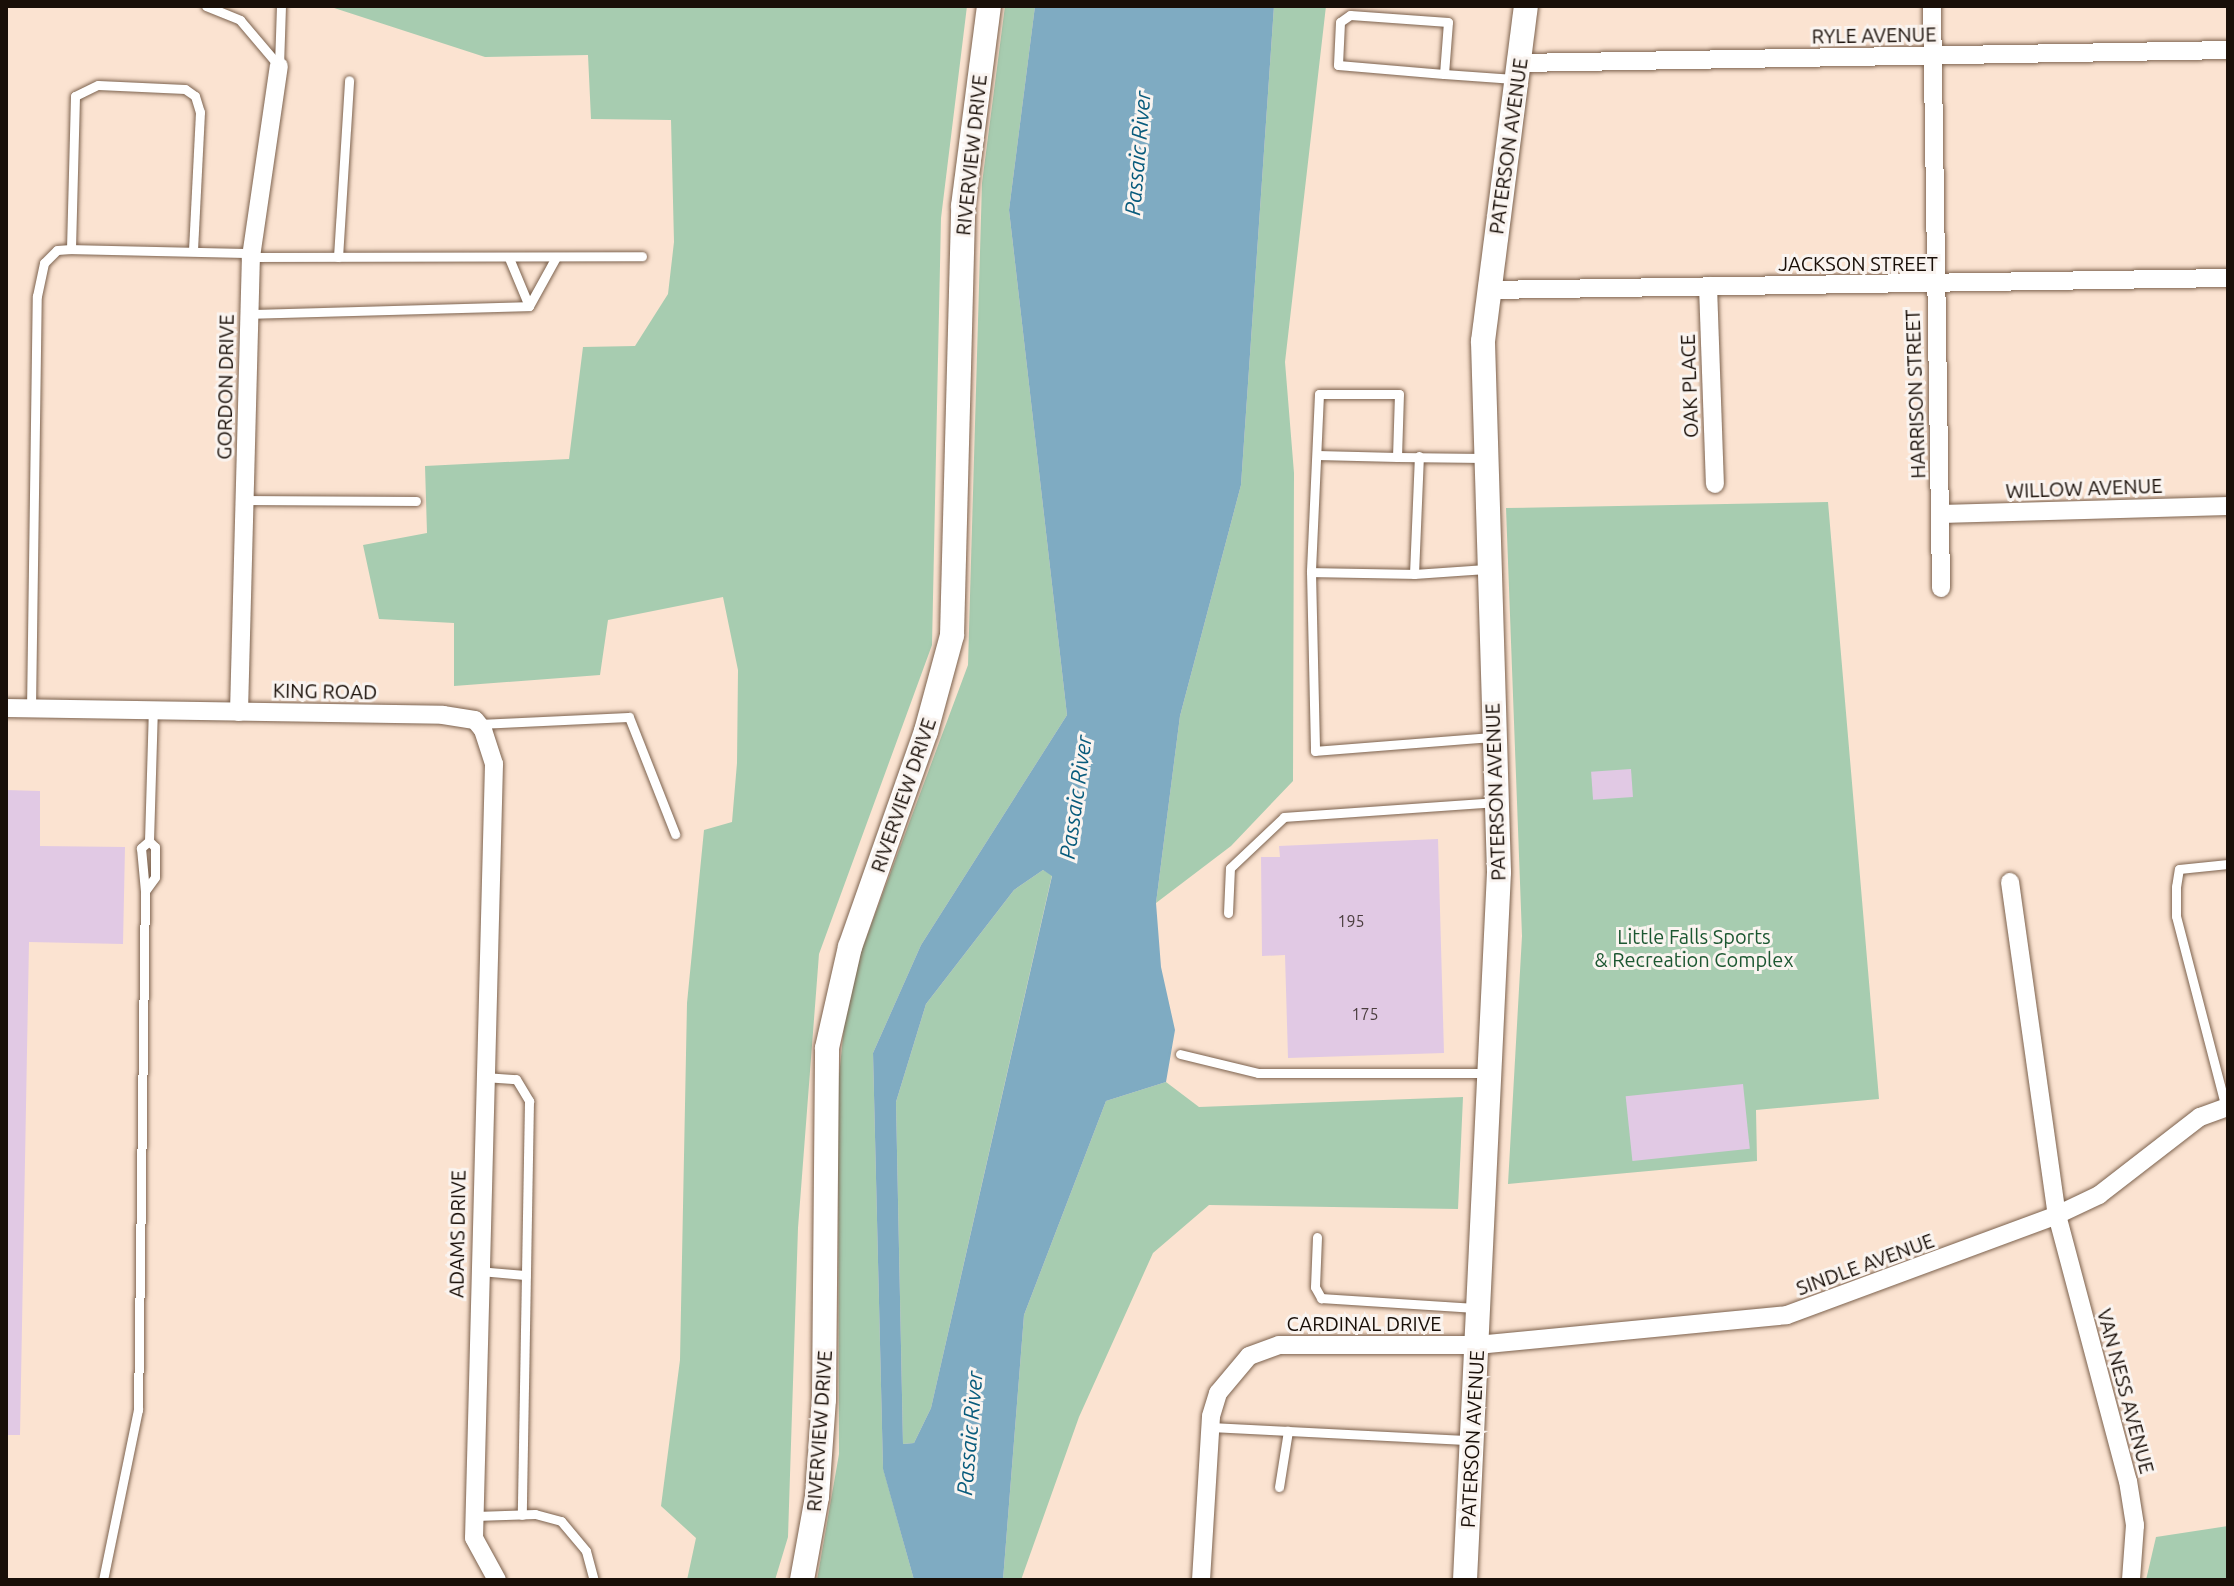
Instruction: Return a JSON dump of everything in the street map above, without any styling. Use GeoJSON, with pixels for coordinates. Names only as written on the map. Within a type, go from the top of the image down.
{"type":"FeatureCollection","features":[{"type":"Feature","properties":{"kind":"street","name":"RIVERVIEW DRIVE"},"geometry":{"type":"LineString","coordinates":[[802,1580],[817,1497],[824,1400],[827,1048],[850,947],[926,731],[952,635],[963,206],[989,6]]}},
{"type":"Feature","properties":{"kind":"street","name":"PATERSON AVENUE"},"geometry":{"type":"LineString","coordinates":[[1465,1580],[1492,1073],[1496,802],[1484,458],[1488,290],[1526,6]]}},
{"type":"Feature","properties":{"kind":"street","name":"HARRISON STREET"},"geometry":{"type":"LineString","coordinates":[[1932,6],[1930,56],[1941,588]]}},
{"type":"Feature","properties":{"kind":"street","name":"RYLE AVENUE"},"geometry":{"type":"LineString","coordinates":[[1519,71],[1930,56],[2228,50]]}},
{"type":"Feature","properties":{"kind":"street","name":"GORDON DRIVE"},"geometry":{"type":"LineString","coordinates":[[239,712],[251,255],[279,66]]}},
{"type":"Feature","properties":{"kind":"street","name":"JACKSON STREET"},"geometry":{"type":"LineString","coordinates":[[1488,290],[2228,278]]}},
{"type":"Feature","properties":{"kind":"street","name":"OAK PLACE"},"geometry":{"type":"LineString","coordinates":[[1708,286],[1715,484]]}},
{"type":"Feature","properties":{"kind":"street","name":"WILLOW AVENUE"},"geometry":{"type":"LineString","coordinates":[[1941,514],[2228,506]]}},
{"type":"Feature","properties":{"kind":"street","name":"KING ROAD"},"geometry":{"type":"LineString","coordinates":[[6,708],[443,715],[478,724]]}},
{"type":"Feature","properties":{"kind":"street","name":"ADAMS DRIVE"},"geometry":{"type":"LineString","coordinates":[[478,724],[494,764],[482,1077],[474,1516],[477,1550],[497,1580]]}},
{"type":"Feature","properties":{"kind":"street","name":"VAN NESS AVENUE"},"geometry":{"type":"LineString","coordinates":[[2010,882],[2057,1215],[2128,1481],[2135,1525],[2131,1580]]}},
{"type":"Feature","properties":{"kind":"street","name":"SINDLE AVENUE"},"geometry":{"type":"LineString","coordinates":[[1477,1345],[1787,1315],[2057,1215],[2099,1195],[2200,1117],[2227,1108]]}},
{"type":"Feature","properties":{"kind":"street","name":"CARDINAL DRIVE"},"geometry":{"type":"LineString","coordinates":[[1201,1580],[1210,1427],[1230,1377],[1249,1356],[1279,1345],[1477,1345]]}},
{"type":"Feature","properties":{"kind":"lane"},"geometry":{"type":"LineString","coordinates":[[206,6],[240,20],[279,66]]}},
{"type":"Feature","properties":{"kind":"lane"},"geometry":{"type":"LineString","coordinates":[[279,66],[281,6]]}},
{"type":"Feature","properties":{"kind":"lane"},"geometry":{"type":"LineString","coordinates":[[1444,74],[1448,22],[1350,15],[1340,22],[1338,65],[1444,74],[1519,71]]}},
{"type":"Feature","properties":{"kind":"lane"},"geometry":{"type":"LineString","coordinates":[[338,257],[349,80]]}},
{"type":"Feature","properties":{"kind":"lane"},"geometry":{"type":"LineString","coordinates":[[71,249],[75,96],[98,85],[185,89],[195,96],[200,112],[193,250]]}},
{"type":"Feature","properties":{"kind":"lane"},"geometry":{"type":"LineString","coordinates":[[31,709],[37,296],[44,263],[57,250],[193,250],[338,257],[642,256]]}},
{"type":"Feature","properties":{"kind":"lane"},"geometry":{"type":"LineString","coordinates":[[529,306],[556,257]]}},
{"type":"Feature","properties":{"kind":"lane"},"geometry":{"type":"LineString","coordinates":[[509,258],[529,306]]}},
{"type":"Feature","properties":{"kind":"lane"},"geometry":{"type":"LineString","coordinates":[[249,314],[529,306]]}},
{"type":"Feature","properties":{"kind":"lane"},"geometry":{"type":"LineString","coordinates":[[1397,457],[1399,394],[1319,394],[1311,572],[1315,751],[1494,737]]}},
{"type":"Feature","properties":{"kind":"lane"},"geometry":{"type":"LineString","coordinates":[[1317,455],[1484,458]]}},
{"type":"Feature","properties":{"kind":"lane"},"geometry":{"type":"LineString","coordinates":[[1414,574],[1419,456]]}},
{"type":"Feature","properties":{"kind":"lane"},"geometry":{"type":"LineString","coordinates":[[244,500],[416,501]]}},
{"type":"Feature","properties":{"kind":"lane"},"geometry":{"type":"LineString","coordinates":[[1311,572],[1414,574],[1488,569]]}},
{"type":"Feature","properties":{"kind":"lane"},"geometry":{"type":"LineString","coordinates":[[103,1580],[138,1410],[145,891],[141,848],[149,841],[153,710]]}},
{"type":"Feature","properties":{"kind":"lane"},"geometry":{"type":"LineString","coordinates":[[478,724],[629,717],[675,834]]}},
{"type":"Feature","properties":{"kind":"lane"},"geometry":{"type":"LineString","coordinates":[[1228,913],[1230,868],[1284,817],[1496,802]]}},
{"type":"Feature","properties":{"kind":"lane"},"geometry":{"type":"LineString","coordinates":[[2227,1108],[2176,916],[2176,887],[2179,869],[2228,864]]}},
{"type":"Feature","properties":{"kind":"lane"},"geometry":{"type":"LineString","coordinates":[[1180,1054],[1258,1073],[1492,1073]]}},
{"type":"Feature","properties":{"kind":"lane"},"geometry":{"type":"LineString","coordinates":[[482,1077],[516,1079],[529,1101],[522,1515]]}},
{"type":"Feature","properties":{"kind":"lane"},"geometry":{"type":"LineString","coordinates":[[1317,1237],[1315,1287],[1321,1298],[1478,1308]]}},
{"type":"Feature","properties":{"kind":"lane"},"geometry":{"type":"LineString","coordinates":[[479,1271],[526,1275]]}},
{"type":"Feature","properties":{"kind":"lane"},"geometry":{"type":"LineString","coordinates":[[1210,1427],[1471,1440]]}},
{"type":"Feature","properties":{"kind":"lane"},"geometry":{"type":"LineString","coordinates":[[1279,1487],[1288,1431]]}},
{"type":"Feature","properties":{"kind":"lane"},"geometry":{"type":"LineString","coordinates":[[474,1516],[522,1515],[561,1521],[586,1551],[594,1580]]}},
{"type":"Feature","properties":{"kind":"green space"},"geometry":{"type":"Polygon","coordinates":[[[328,6],[967,6],[941,218],[932,645],[819,954],[798,1228],[788,1537],[775,1580],[687,1580],[696,1538],[661,1506],[680,1360],[687,1003],[704,830],[732,822],[737,763],[738,670],[723,597],[608,620],[600,675],[454,686],[454,623],[379,619],[363,545],[427,533],[425,466],[569,459],[583,347],[635,346],[668,294],[674,242],[671,120],[591,119],[588,55],[485,57],[328,6]]]}},
{"type":"Feature","properties":{"kind":"green space"},"geometry":{"type":"Polygon","coordinates":[[[1005,6],[1035,6],[1009,210],[1067,715],[921,945],[873,1053],[883,1468],[914,1580],[817,1580],[839,1454],[838,1087],[848,987],[968,665],[982,183],[1005,6]]]}},
{"type":"Feature","properties":{"kind":"green space"},"geometry":{"type":"Polygon","coordinates":[[[1274,6],[1326,6],[1285,362],[1294,473],[1293,781],[1231,846],[1156,903],[1180,716],[1241,485],[1274,6]]]}},
{"type":"Feature","properties":{"kind":"green space","name":"Little Falls Sports & Recreation Complex"},"geometry":{"type":"Polygon","coordinates":[[[1828,502],[1879,1099],[1756,1110],[1757,1161],[1508,1184],[1522,936],[1506,508],[1828,502]]]}},
{"type":"Feature","properties":{"kind":"green space"},"geometry":{"type":"Polygon","coordinates":[[[1043,870],[1052,875],[931,1408],[914,1443],[903,1444],[896,1102],[926,1004],[1014,890],[1043,870]]]}},
{"type":"Feature","properties":{"kind":"green space"},"geometry":{"type":"Polygon","coordinates":[[[1166,1082],[1199,1107],[1463,1097],[1458,1209],[1209,1205],[1153,1253],[1079,1417],[1021,1580],[1003,1580],[1024,1315],[1106,1101],[1166,1082]]]}},
{"type":"Feature","properties":{"kind":"green space"},"geometry":{"type":"Polygon","coordinates":[[[2228,1526],[2228,1580],[2146,1580],[2156,1537],[2228,1526]]]}},
{"type":"Feature","properties":{"kind":"water","name":"Passaic River"},"geometry":{"type":"Polygon","coordinates":[[[1035,6],[1274,6],[1241,485],[1180,716],[1156,903],[1161,967],[1175,1030],[1166,1082],[1106,1101],[1024,1315],[1003,1580],[914,1580],[883,1469],[873,1053],[921,945],[1067,715],[1009,210],[1035,6]],[[1043,870],[1014,890],[926,1004],[896,1102],[903,1444],[914,1443],[931,1408],[1052,876],[1043,870]]]}},
{"type":"Feature","properties":{"kind":"building"},"geometry":{"type":"Polygon","coordinates":[[[1631,769],[1633,797],[1593,800],[1591,772],[1631,769]]]}},
{"type":"Feature","properties":{"kind":"building"},"geometry":{"type":"Polygon","coordinates":[[[6,790],[40,791],[40,846],[125,847],[123,944],[29,942],[20,1435],[6,1435],[6,790]]]}},
{"type":"Feature","properties":{"kind":"building"},"geometry":{"type":"Polygon","coordinates":[[[1438,839],[1444,1053],[1288,1058],[1285,955],[1262,956],[1261,857],[1280,857],[1279,846],[1438,839]]]}},
{"type":"Feature","properties":{"kind":"building"},"geometry":{"type":"Polygon","coordinates":[[[1743,1084],[1750,1149],[1632,1161],[1626,1096],[1743,1084]]]}}]}
